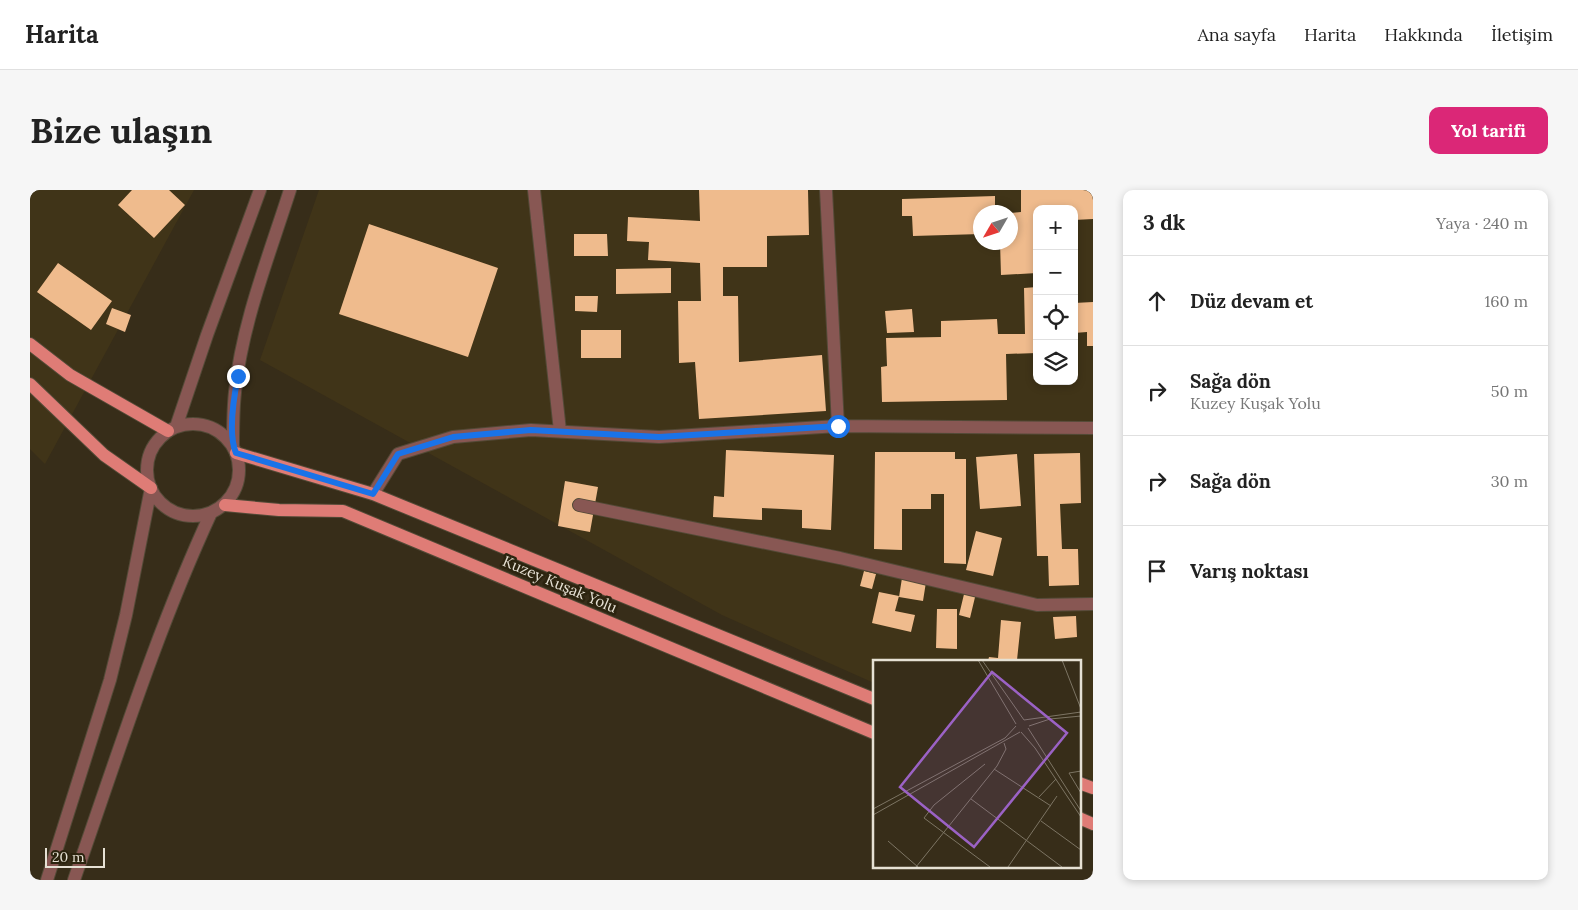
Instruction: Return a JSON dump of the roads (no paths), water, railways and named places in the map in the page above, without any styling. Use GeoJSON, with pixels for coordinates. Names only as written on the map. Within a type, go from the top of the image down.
{"type":"FeatureCollection","features":[{"type":"Feature","properties":{"kind":"main road"},"geometry":{"type":"LineString","coordinates":[[30,344],[70,376],[172,429]]}},
{"type":"Feature","properties":{"kind":"main road"},"geometry":{"type":"LineString","coordinates":[[30,384],[104,455],[151,488]]}},
{"type":"Feature","properties":{"kind":"main road","name":"Kuzey Kuşak Yolu"},"geometry":{"type":"LineString","coordinates":[[234,450],[373,494],[873,699]]}},
{"type":"Feature","properties":{"kind":"main road","name":"Kuzey Kuşak Yolu"},"geometry":{"type":"LineString","coordinates":[[225,505],[279,510],[343,511],[873,733]]}},
{"type":"Feature","properties":{"kind":"main road"},"geometry":{"type":"LineString","coordinates":[[1080,783],[1093,788]]}},
{"type":"Feature","properties":{"kind":"main road"},"geometry":{"type":"LineString","coordinates":[[1080,818],[1093,824]]}},
{"type":"Feature","properties":{"kind":"street"},"geometry":{"type":"LineString","coordinates":[[172,429],[260,190]]}},
{"type":"Feature","properties":{"kind":"street"},"geometry":{"type":"LineString","coordinates":[[234,450],[235,392],[241,356],[256,296],[290,190]]}},
{"type":"Feature","properties":{"kind":"street"},"geometry":{"type":"LineString","coordinates":[[534,190],[560,431]]}},
{"type":"Feature","properties":{"kind":"street"},"geometry":{"type":"LineString","coordinates":[[826,190],[838,426]]}},
{"type":"Feature","properties":{"kind":"street"},"geometry":{"type":"LineString","coordinates":[[197,424],[211,427],[223,435],[234,450],[239,461],[239,477],[234,492],[225,505],[211,513],[196,517],[180,514],[165,507],[154,496],[147,467],[150,453],[157,440],[172,429],[197,424]]}},
{"type":"Feature","properties":{"kind":"street"},"geometry":{"type":"LineString","coordinates":[[373,494],[398,454],[453,437],[531,430],[659,437],[838,426],[1093,428]]}},
{"type":"Feature","properties":{"kind":"street"},"geometry":{"type":"LineString","coordinates":[[47,880],[110,680],[126,615],[151,488]]}},
{"type":"Feature","properties":{"kind":"street"},"geometry":{"type":"LineString","coordinates":[[579,505],[840,558],[1037,605],[1093,604]]}},
{"type":"Feature","properties":{"kind":"street"},"geometry":{"type":"LineString","coordinates":[[74,880],[165,622],[186,567],[211,513]]}}]}
